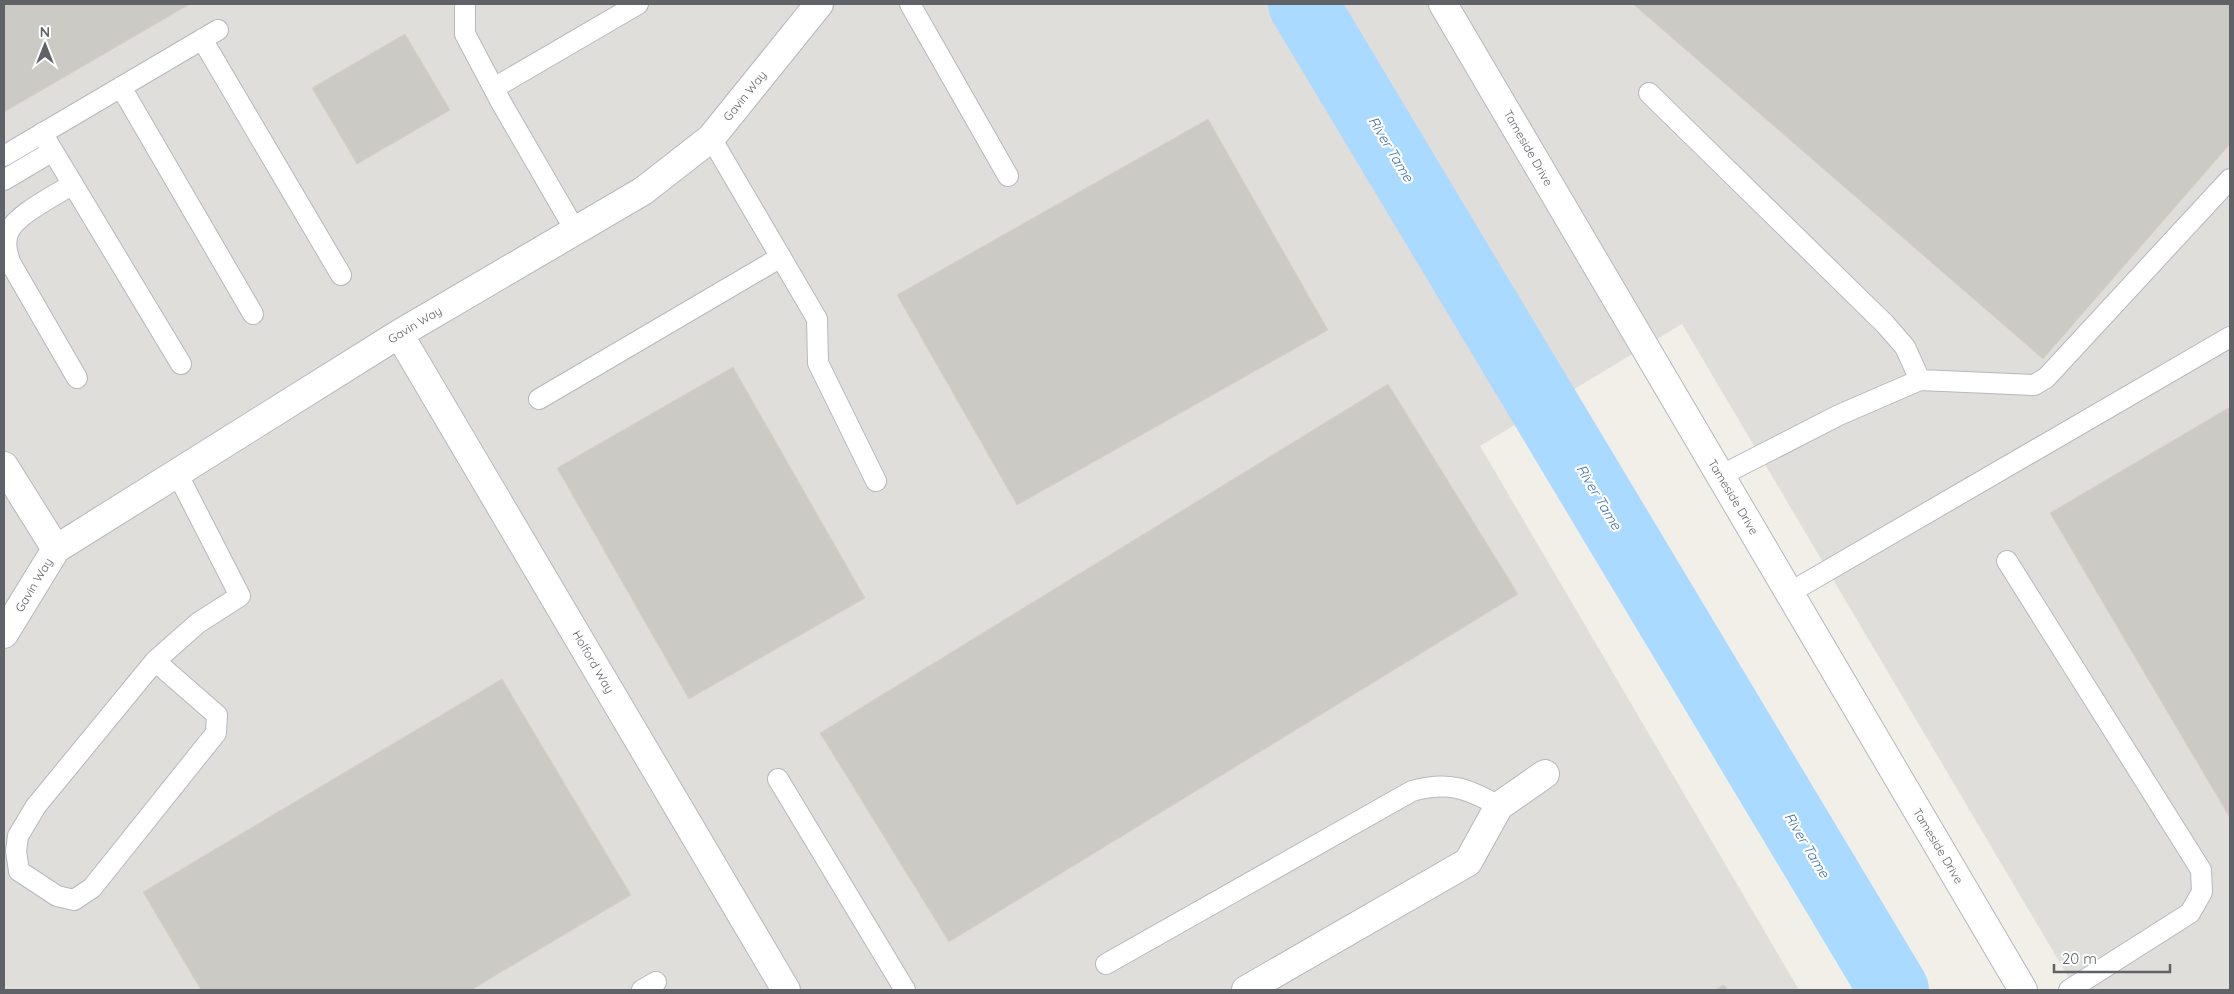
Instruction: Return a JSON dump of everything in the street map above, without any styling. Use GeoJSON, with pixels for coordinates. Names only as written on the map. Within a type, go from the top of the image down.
{"type":"FeatureCollection","features":[{"type":"Feature","properties":{"kind":"street","name":"Gavin Way"},"geometry":{"type":"LineString","coordinates":[[4,634],[56,549],[399,334],[643,191],[711,138],[819,4]]}},
{"type":"Feature","properties":{"kind":"street","name":"Tameside Drive"},"geometry":{"type":"LineString","coordinates":[[1443,4],[2023,990]]}},
{"type":"Feature","properties":{"kind":"street","name":"Holford Way"},"geometry":{"type":"LineString","coordinates":[[399,334],[786,990]]}},
{"type":"Feature","properties":{"kind":"street"},"geometry":{"type":"LineString","coordinates":[[4,466],[56,549]]}},
{"type":"Feature","properties":{"kind":"street"},"geometry":{"type":"LineString","coordinates":[[1246,990],[1468,862],[1498,806],[1545,774]]}},
{"type":"Feature","properties":{"kind":"lane"},"geometry":{"type":"LineString","coordinates":[[465,4],[465,34],[575,230]]}},
{"type":"Feature","properties":{"kind":"lane"},"geometry":{"type":"LineString","coordinates":[[494,88],[638,4]]}},
{"type":"Feature","properties":{"kind":"lane"},"geometry":{"type":"LineString","coordinates":[[910,4],[1008,176]]}},
{"type":"Feature","properties":{"kind":"lane"},"geometry":{"type":"LineString","coordinates":[[4,156],[210,34],[342,275]]}},
{"type":"Feature","properties":{"kind":"lane"},"geometry":{"type":"LineString","coordinates":[[120,87],[253,314]]}},
{"type":"Feature","properties":{"kind":"lane"},"geometry":{"type":"LineString","coordinates":[[1649,93],[1885,324],[1905,347],[1920,380]]}},
{"type":"Feature","properties":{"kind":"lane"},"geometry":{"type":"LineString","coordinates":[[42,133],[181,364]]}},
{"type":"Feature","properties":{"kind":"lane"},"geometry":{"type":"LineString","coordinates":[[711,138],[817,319],[818,364],[876,481]]}},
{"type":"Feature","properties":{"kind":"lane"},"geometry":{"type":"LineString","coordinates":[[4,180],[53,151]]}},
{"type":"Feature","properties":{"kind":"lane"},"geometry":{"type":"LineString","coordinates":[[1720,476],[1839,415],[1920,380],[2034,385],[2046,378],[2230,179]]}},
{"type":"Feature","properties":{"kind":"lane"},"geometry":{"type":"LineString","coordinates":[[73,184],[17,221],[9,231],[6,246],[10,262],[77,378]]}},
{"type":"Feature","properties":{"kind":"lane"},"geometry":{"type":"LineString","coordinates":[[539,399],[781,257]]}},
{"type":"Feature","properties":{"kind":"lane"},"geometry":{"type":"LineString","coordinates":[[1789,593],[2230,337]]}},
{"type":"Feature","properties":{"kind":"lane"},"geometry":{"type":"LineString","coordinates":[[155,661],[217,715],[216,734],[92,888],[74,900],[57,896],[19,871],[16,851],[18,836],[36,806],[155,661],[198,623],[240,596],[177,473]]}},
{"type":"Feature","properties":{"kind":"lane"},"geometry":{"type":"LineString","coordinates":[[2007,561],[2201,870],[2202,892],[2190,913],[2069,990]]}},
{"type":"Feature","properties":{"kind":"lane"},"geometry":{"type":"LineString","coordinates":[[778,778],[905,990]]}},
{"type":"Feature","properties":{"kind":"lane"},"geometry":{"type":"LineString","coordinates":[[1106,964],[1412,792],[1430,786],[1451,787],[1474,792],[1498,806]]}},
{"type":"Feature","properties":{"kind":"shaded area"},"geometry":{"type":"Polygon","coordinates":[[[4,4],[2230,4],[2230,990],[2076,990],[1682,324],[1480,446],[1799,990],[4,990],[4,4]]]}},
{"type":"Feature","properties":{"kind":"building"},"geometry":{"type":"Polygon","coordinates":[[[4,4],[190,4],[4,112],[4,4]]]}},
{"type":"Feature","properties":{"kind":"building"},"geometry":{"type":"Polygon","coordinates":[[[1633,4],[2230,4],[2230,144],[2043,359],[1633,4]]]}},
{"type":"Feature","properties":{"kind":"building"},"geometry":{"type":"Polygon","coordinates":[[[405,34],[450,110],[357,164],[312,88],[405,34]]]}},
{"type":"Feature","properties":{"kind":"building"},"geometry":{"type":"Polygon","coordinates":[[[1208,119],[1328,330],[1017,505],[897,295],[1208,119]]]}},
{"type":"Feature","properties":{"kind":"building"},"geometry":{"type":"Polygon","coordinates":[[[733,367],[865,598],[689,699],[557,468],[733,367]]]}},
{"type":"Feature","properties":{"kind":"building"},"geometry":{"type":"Polygon","coordinates":[[[1388,384],[1518,594],[949,942],[820,733],[1388,384]]]}},
{"type":"Feature","properties":{"kind":"building"},"geometry":{"type":"Polygon","coordinates":[[[2230,407],[2230,818],[2050,513],[2230,407]]]}},
{"type":"Feature","properties":{"kind":"building"},"geometry":{"type":"Polygon","coordinates":[[[502,679],[631,895],[471,990],[201,990],[143,892],[502,679]]]}},
{"type":"Feature","properties":{"kind":"building"},"geometry":{"type":"Polygon","coordinates":[[[1724,985],[1728,990],[1715,990],[1724,985]]]}},
{"type":"Feature","properties":{"kind":"waterway","name":"River Tame"},"geometry":{"type":"LineString","coordinates":[[1303,4],[1894,990]]}}]}
